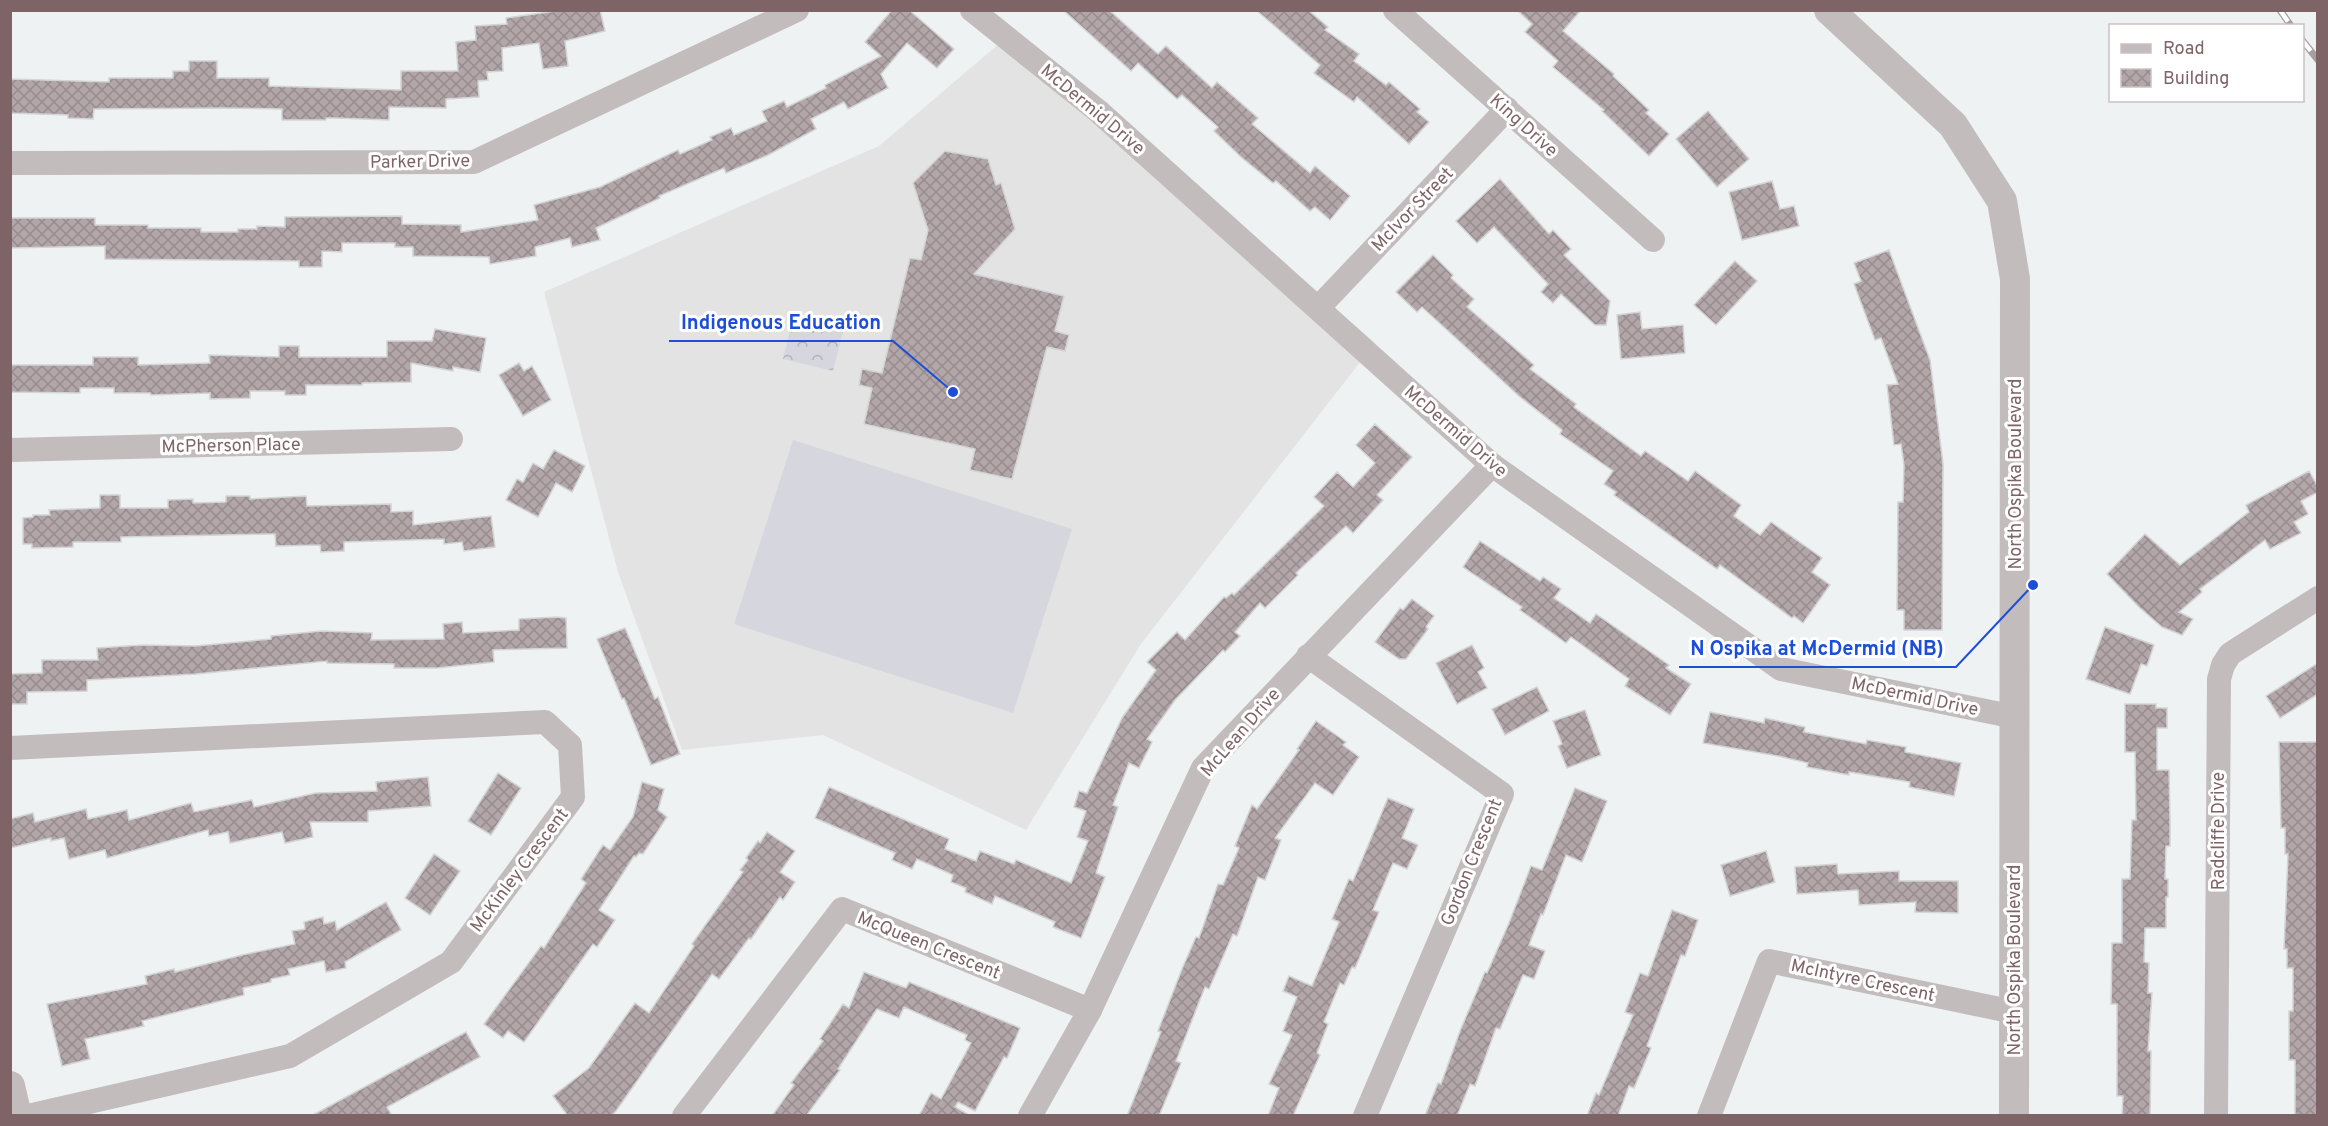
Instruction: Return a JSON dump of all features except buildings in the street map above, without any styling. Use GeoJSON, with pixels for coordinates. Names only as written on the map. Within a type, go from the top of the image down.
{"type":"FeatureCollection","features":[{"type":"Feature","properties":{"kind":"street","name":"Parker Drive"},"geometry":{"type":"LineString","coordinates":[[10,163],[474,162],[797,10]]}},
{"type":"Feature","properties":{"kind":"street","name":"McDermid Drive"},"geometry":{"type":"LineString","coordinates":[[972,10],[1098,111],[1492,465],[1781,669],[2015,717]]}},
{"type":"Feature","properties":{"kind":"street","name":"King Drive"},"geometry":{"type":"LineString","coordinates":[[1395,10],[1653,240]]}},
{"type":"Feature","properties":{"kind":"street","name":"North Ospika Boulevard"},"geometry":{"type":"LineString","coordinates":[[1829,10],[1953,125],[2002,201],[2015,279],[2014,1116]]}},
{"type":"Feature","properties":{"kind":"street","name":"McIvor Street"},"geometry":{"type":"LineString","coordinates":[[1318,308],[1507,110]]}},
{"type":"Feature","properties":{"kind":"street","name":"McPherson Place"},"geometry":{"type":"LineString","coordinates":[[10,450],[452,439]]}},
{"type":"Feature","properties":{"kind":"street","name":"McLean Drive"},"geometry":{"type":"LineString","coordinates":[[1030,1116],[1090,1010],[1203,768],[1492,465]]}},
{"type":"Feature","properties":{"kind":"street","name":"Radcliffe Drive"},"geometry":{"type":"LineString","coordinates":[[2216,1116],[2219,679],[2223,665],[2230,654],[2318,598]]}},
{"type":"Feature","properties":{"kind":"street","name":"Gordon Crescent"},"geometry":{"type":"LineString","coordinates":[[1308,656],[1502,794],[1365,1116]]}},
{"type":"Feature","properties":{"kind":"street","name":"McKinley Crescent"},"geometry":{"type":"LineString","coordinates":[[10,748],[545,722],[570,745],[572,766],[573,797],[451,962],[290,1056],[28,1116]]}},
{"type":"Feature","properties":{"kind":"street","name":"McQueen Crescent"},"geometry":{"type":"LineString","coordinates":[[684,1116],[842,909],[1090,1010]]}},
{"type":"Feature","properties":{"kind":"street","name":"McIntyre Crescent"},"geometry":{"type":"LineString","coordinates":[[1708,1116],[1769,961],[2014,1012]]}},
{"type":"Feature","properties":{"kind":"street"},"geometry":{"type":"LineString","coordinates":[[10,1086],[17,1116]]}},
{"type":"Feature","properties":{"kind":"shaded area"},"geometry":{"type":"Polygon","coordinates":[[[1008,36],[1375,343],[1141,644],[1026,830],[823,735],[682,750],[618,572],[544,292],[879,146],[1008,36]]]}},
{"type":"Feature","properties":{"kind":"green space"},"geometry":{"type":"Polygon","coordinates":[[[793,318],[843,331],[833,371],[783,359],[793,318]]]}},
{"type":"Feature","properties":{"kind":"green space"},"geometry":{"type":"Polygon","coordinates":[[[793,440],[1072,529],[1013,713],[734,624],[793,440]]]}},
{"type":"Feature","properties":{"kind":"railway"},"geometry":{"type":"LineString","coordinates":[[2280,10],[2290,24]]}},
{"type":"Feature","properties":{"kind":"railway"},"geometry":{"type":"LineString","coordinates":[[2304,42],[2318,60]]}},
{"type":"Feature","properties":{"kind":"place","name":"Indigenous Education"},"geometry":{"type":"Point","coordinates":[953,392]}},
{"type":"Feature","properties":{"kind":"place","name":"N Ospika at McDermid (NB)"},"geometry":{"type":"Point","coordinates":[2033,585]}}]}
